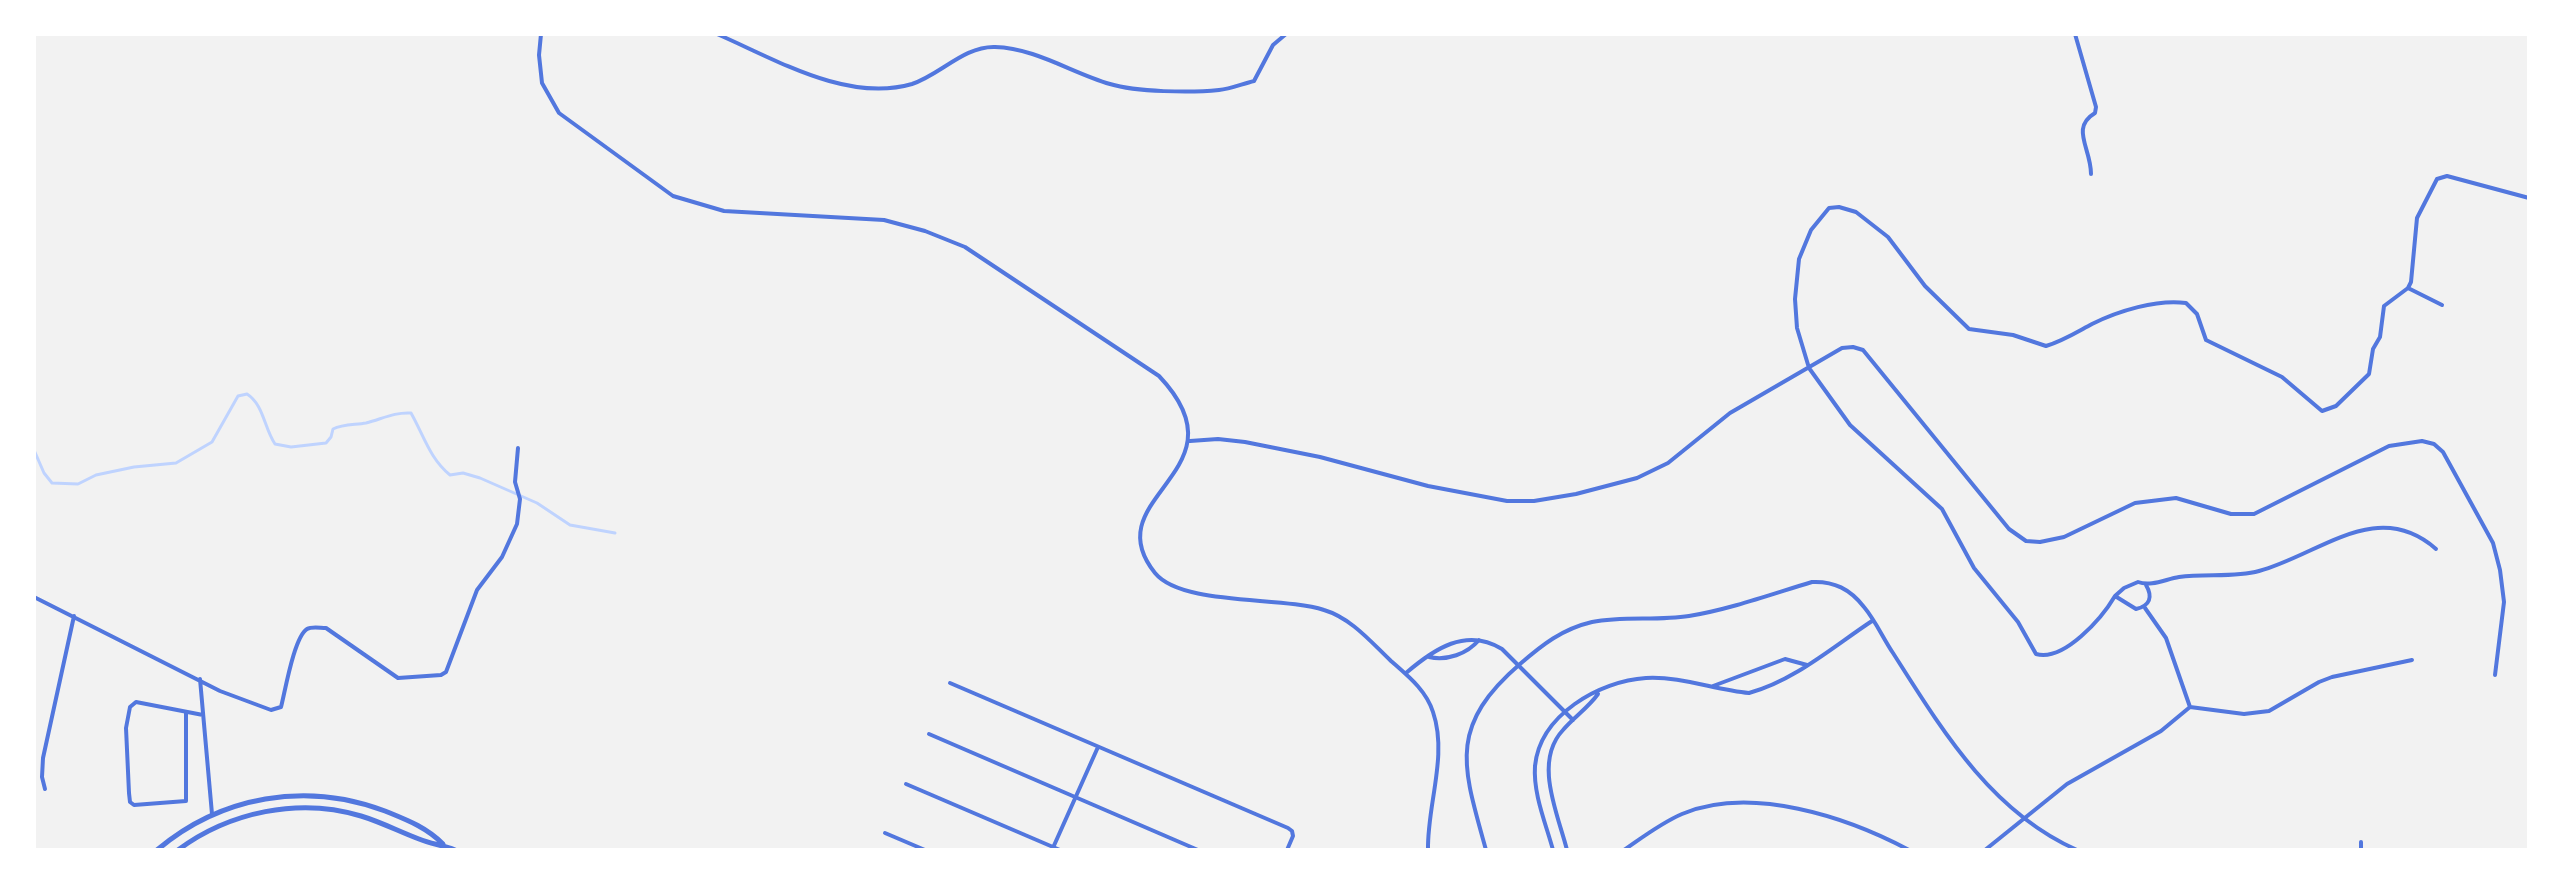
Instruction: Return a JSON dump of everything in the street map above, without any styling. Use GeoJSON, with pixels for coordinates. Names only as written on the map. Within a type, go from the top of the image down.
{"type":"FeatureCollection","features":[{"type":"Feature","properties":{"kind":"street"},"geometry":{"type":"LineString","coordinates":[[541,34],[539,55],[542,83],[559,113],[673,196],[724,211],[884,220],[925,231],[965,247],[1159,376],[1176,394],[1186,414],[1190,441],[1178,468],[1145,512],[1139,528],[1140,544],[1155,573],[1169,586],[1193,592],[1279,601],[1326,610],[1351,623],[1421,689],[1433,710],[1438,752],[1428,850]]}},
{"type":"Feature","properties":{"kind":"street"},"geometry":{"type":"LineString","coordinates":[[717,34],[831,83],[866,89],[913,84],[972,52],[993,47],[1030,54],[1112,85],[1176,91],[1221,90],[1254,81],[1273,45],[1286,34]]}},
{"type":"Feature","properties":{"kind":"street"},"geometry":{"type":"LineString","coordinates":[[2075,34],[2096,107],[2095,113],[2085,119],[2082,128],[2091,174]]}},
{"type":"Feature","properties":{"kind":"street"},"geometry":{"type":"LineString","coordinates":[[2436,549],[2415,534],[2396,528],[2374,527],[2255,572],[2179,577],[2146,585],[2138,582],[2130,584],[2063,651],[2045,657],[2036,654],[2018,622],[1974,568],[1942,509],[1850,425],[1809,368],[1797,328],[1797,272],[1811,230],[1823,212],[1833,207],[1856,212],[1888,237],[1925,286],[1969,329],[2013,335],[2046,346],[2132,310],[2164,302],[2186,303],[2197,314],[2206,340],[2282,377],[2322,411],[2336,406],[2366,378],[2373,349],[2380,337],[2384,306],[2408,288],[2414,265],[2417,218],[2437,179],[2447,176],[2529,198]]}},
{"type":"Feature","properties":{"kind":"street"},"geometry":{"type":"LineString","coordinates":[[2408,288],[2442,305]]}},
{"type":"Feature","properties":{"kind":"street"},"geometry":{"type":"LineString","coordinates":[[1190,441],[1218,439],[1245,442],[1320,457],[1428,486],[1507,501],[1534,501],[1637,478],[1668,463],[1730,413],[1842,348],[1863,350],[2009,529],[2026,541],[2040,542],[2064,537],[2135,503],[2176,498],[2245,516],[2254,514],[2389,446],[2408,442],[2434,444],[2443,452],[2493,543],[2504,602],[2495,675]]}},
{"type":"Feature","properties":{"kind":"street"},"geometry":{"type":"LineString","coordinates":[[34,597],[220,691],[277,710],[281,707],[298,639],[306,629],[315,627],[326,628],[398,678],[444,674],[477,590],[502,557],[517,524],[520,499],[515,482],[518,448]]}},
{"type":"Feature","properties":{"kind":"street"},"geometry":{"type":"LineString","coordinates":[[1486,850],[1468,785],[1465,763],[1468,740],[1475,717],[1486,697],[1548,640],[1594,622],[1689,616],[1812,582],[1828,581],[1842,586],[1864,607],[1956,748],[2022,818],[2077,850]]}},
{"type":"Feature","properties":{"kind":"street"},"geometry":{"type":"LineString","coordinates":[[2115,596],[2136,609],[2144,608],[2150,601],[2146,585]]}},
{"type":"Feature","properties":{"kind":"street"},"geometry":{"type":"LineString","coordinates":[[2144,608],[2166,638],[2190,707]]}},
{"type":"Feature","properties":{"kind":"street"},"geometry":{"type":"LineString","coordinates":[[45,789],[43,758],[74,616]]}},
{"type":"Feature","properties":{"kind":"street"},"geometry":{"type":"LineString","coordinates":[[1553,850],[1535,784],[1535,766],[1545,734],[1586,696],[1622,682],[1645,678],[1749,693],[1762,690],[1808,665],[1872,621]]}},
{"type":"Feature","properties":{"kind":"street"},"geometry":{"type":"LineString","coordinates":[[1405,673],[1438,648],[1468,638],[1492,643],[1502,649],[1573,720]]}},
{"type":"Feature","properties":{"kind":"street"},"geometry":{"type":"LineString","coordinates":[[1429,657],[1440,659],[1470,651],[1479,640]]}},
{"type":"Feature","properties":{"kind":"street"},"geometry":{"type":"LineString","coordinates":[[1711,687],[1785,659],[1808,665]]}},
{"type":"Feature","properties":{"kind":"street"},"geometry":{"type":"LineString","coordinates":[[1985,850],[2022,818],[2088,770],[2161,731],[2190,707],[2244,714],[2269,711],[2332,677],[2412,660]]}},
{"type":"Feature","properties":{"kind":"street"},"geometry":{"type":"LineString","coordinates":[[200,679],[212,814],[217,826]]}},
{"type":"Feature","properties":{"kind":"street"},"geometry":{"type":"LineString","coordinates":[[950,683],[1292,831],[1287,850]]}},
{"type":"Feature","properties":{"kind":"street"},"geometry":{"type":"LineString","coordinates":[[1567,850],[1549,781],[1552,747],[1561,731],[1591,704],[1599,692]]}},
{"type":"Feature","properties":{"kind":"street"},"geometry":{"type":"LineString","coordinates":[[186,712],[186,801],[134,805],[130,802],[129,793],[126,728],[130,707],[136,702],[203,715]]}},
{"type":"Feature","properties":{"kind":"street"},"geometry":{"type":"LineString","coordinates":[[929,734],[1198,850]]}},
{"type":"Feature","properties":{"kind":"street"},"geometry":{"type":"LineString","coordinates":[[1053,849],[1098,747]]}},
{"type":"Feature","properties":{"kind":"street"},"geometry":{"type":"LineString","coordinates":[[906,784],[1060,850]]}},
{"type":"Feature","properties":{"kind":"street"},"geometry":{"type":"LineString","coordinates":[[157,850],[186,828],[212,814],[276,797],[335,797],[365,804],[428,829],[443,844]]}},
{"type":"Feature","properties":{"kind":"street"},"geometry":{"type":"LineString","coordinates":[[1624,850],[1684,813],[1711,805],[1744,804],[1820,814],[1879,834],[1909,850]]}},
{"type":"Feature","properties":{"kind":"street"},"geometry":{"type":"LineString","coordinates":[[178,850],[217,826],[277,810],[333,810],[361,816],[423,841],[443,844],[455,850]]}},
{"type":"Feature","properties":{"kind":"street"},"geometry":{"type":"LineString","coordinates":[[885,833],[925,850]]}},
{"type":"Feature","properties":{"kind":"street"},"geometry":{"type":"LineString","coordinates":[[2361,842],[2361,850]]}},
{"type":"Feature","properties":{"kind":"waterway"},"geometry":{"type":"LineString","coordinates":[[34,450],[52,483],[78,484],[96,475],[176,463],[212,442],[238,396],[247,394],[257,404],[275,444],[291,447],[326,443],[333,429],[341,426],[411,413],[432,454],[450,475],[463,473],[480,478],[537,503],[570,525],[615,533]]}}]}
